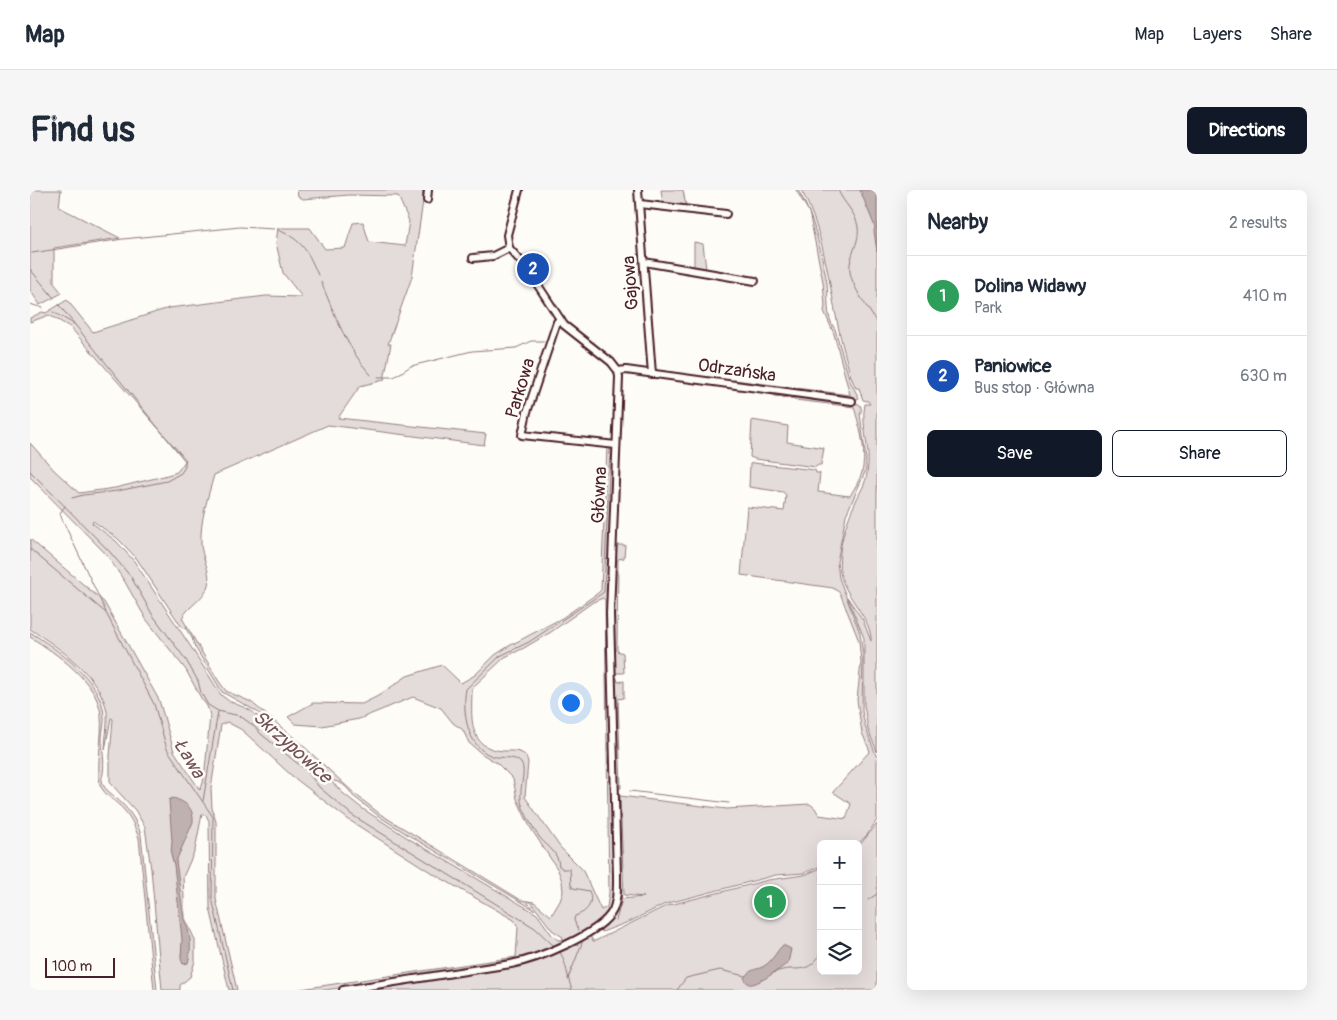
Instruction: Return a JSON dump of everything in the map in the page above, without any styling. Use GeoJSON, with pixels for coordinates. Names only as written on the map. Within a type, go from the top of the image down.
{"type":"FeatureCollection","features":[{"type":"Feature","properties":{"kind":"street"},"geometry":{"type":"LineString","coordinates":[[427,200],[428,190]]}},
{"type":"Feature","properties":{"kind":"street"},"geometry":{"type":"LineString","coordinates":[[519,190],[507,235],[509,248],[526,267],[560,319],[570,330],[611,362],[618,371]]}},
{"type":"Feature","properties":{"kind":"street","name":"Gajowa"},"geometry":{"type":"LineString","coordinates":[[638,190],[652,374]]}},
{"type":"Feature","properties":{"kind":"street"},"geometry":{"type":"LineString","coordinates":[[640,204],[726,214]]}},
{"type":"Feature","properties":{"kind":"street"},"geometry":{"type":"LineString","coordinates":[[473,258],[493,256],[509,248]]}},
{"type":"Feature","properties":{"kind":"street"},"geometry":{"type":"LineString","coordinates":[[644,262],[755,281]]}},
{"type":"Feature","properties":{"kind":"street","name":"Parkowa"},"geometry":{"type":"LineString","coordinates":[[560,319],[557,322],[527,412],[522,435],[616,446]]}},
{"type":"Feature","properties":{"kind":"street","name":"Odrzańska"},"geometry":{"type":"LineString","coordinates":[[618,371],[626,370],[852,401]]}},
{"type":"Feature","properties":{"kind":"street","name":"Główna"},"geometry":{"type":"LineString","coordinates":[[343,990],[511,964],[536,958],[598,926],[612,910],[617,891],[610,598],[618,371]]}},
{"type":"Feature","properties":{"kind":"shaded area"},"geometry":{"type":"Polygon","coordinates":[[[30,190],[61,190],[59,207],[120,238],[54,248],[54,283],[62,293],[40,305],[30,290],[30,190]]]}},
{"type":"Feature","properties":{"kind":"shaded area"},"geometry":{"type":"Polygon","coordinates":[[[297,190],[423,190],[423,201],[412,277],[388,344],[391,344],[384,380],[360,386],[338,418],[486,434],[484,445],[328,425],[214,475],[201,534],[201,548],[209,575],[208,585],[204,594],[182,618],[218,680],[226,691],[251,702],[380,814],[521,900],[530,901],[534,902],[551,916],[563,892],[562,881],[558,870],[530,827],[517,799],[513,779],[497,763],[469,743],[463,730],[453,723],[441,708],[413,697],[359,719],[322,726],[295,724],[288,717],[313,703],[362,704],[378,696],[407,676],[442,665],[461,683],[475,675],[495,655],[562,618],[598,593],[601,590],[607,446],[613,447],[608,599],[615,890],[612,905],[602,920],[560,946],[589,934],[593,941],[595,941],[666,906],[768,880],[804,875],[817,870],[817,975],[862,975],[862,842],[877,824],[877,990],[362,990],[503,964],[325,990],[294,990],[516,957],[518,927],[514,920],[432,873],[349,820],[292,776],[242,730],[227,722],[221,725],[211,788],[212,808],[216,822],[216,899],[237,990],[229,990],[210,908],[209,821],[206,815],[202,814],[195,850],[183,877],[185,918],[195,940],[195,961],[190,977],[180,985],[180,990],[162,990],[151,869],[145,827],[135,810],[110,781],[113,719],[111,718],[105,750],[107,712],[96,686],[77,664],[53,644],[30,629],[30,539],[104,602],[159,700],[174,751],[200,790],[203,783],[210,715],[207,706],[186,670],[146,619],[125,582],[106,554],[30,477],[30,443],[54,470],[79,493],[115,488],[177,472],[186,460],[70,327],[49,315],[30,322],[30,318],[42,312],[46,313],[67,300],[93,332],[169,308],[266,296],[302,297],[283,273],[276,243],[278,228],[310,228],[325,249],[345,248],[353,223],[363,222],[369,242],[405,246],[409,221],[398,196],[349,195],[303,199],[298,196],[297,190]],[[93,521],[92,523],[116,541],[134,561],[221,695],[229,701],[250,710],[304,755],[344,794],[363,809],[411,840],[537,914],[552,935],[558,940],[562,940],[563,937],[552,930],[530,901],[528,903],[535,910],[380,817],[353,796],[345,786],[334,781],[308,755],[256,711],[222,692],[195,647],[192,638],[186,629],[181,626],[137,559],[117,538],[93,521]],[[603,598],[593,602],[551,632],[505,657],[472,688],[472,720],[477,738],[483,744],[492,749],[519,752],[526,756],[528,762],[525,797],[560,847],[582,869],[601,910],[607,907],[609,893],[605,600],[603,598]]]}},
{"type":"Feature","properties":{"kind":"shaded area"},"geometry":{"type":"Polygon","coordinates":[[[661,190],[683,190],[686,206],[663,204],[661,190]]]}},
{"type":"Feature","properties":{"kind":"shaded area"},"geometry":{"type":"Polygon","coordinates":[[[796,190],[798,190],[809,212],[796,190]]]}},
{"type":"Feature","properties":{"kind":"shaded area"},"geometry":{"type":"Polygon","coordinates":[[[801,190],[877,190],[877,752],[868,729],[864,705],[864,638],[847,597],[863,620],[871,641],[870,632],[863,616],[847,590],[840,572],[839,563],[846,527],[866,477],[868,456],[864,413],[865,404],[870,404],[868,401],[863,400],[859,388],[856,388],[850,373],[838,328],[822,246],[809,207],[801,190]]]}},
{"type":"Feature","properties":{"kind":"shaded area"},"geometry":{"type":"Polygon","coordinates":[[[860,190],[877,190],[877,252],[875,227],[860,190]]]}},
{"type":"Feature","properties":{"kind":"shaded area"},"geometry":{"type":"Polygon","coordinates":[[[809,212],[817,235],[825,271],[830,319],[835,329],[850,381],[859,398],[857,399],[734,384],[734,380],[850,395],[834,334],[824,311],[823,282],[809,212]]]}},
{"type":"Feature","properties":{"kind":"shaded area"},"geometry":{"type":"Polygon","coordinates":[[[694,242],[703,244],[706,269],[694,267],[694,242]]]}},
{"type":"Feature","properties":{"kind":"shaded area"},"geometry":{"type":"Polygon","coordinates":[[[775,393],[859,404],[861,407],[860,414],[866,470],[846,515],[837,562],[839,578],[860,633],[863,654],[862,711],[865,726],[877,758],[877,820],[862,840],[817,840],[817,868],[804,873],[776,875],[665,904],[631,921],[602,932],[600,929],[610,919],[618,901],[621,899],[644,897],[624,895],[620,796],[727,809],[810,804],[819,815],[846,819],[851,804],[833,792],[870,751],[862,733],[857,700],[861,662],[859,641],[840,593],[833,588],[741,575],[747,507],[784,511],[786,495],[783,492],[749,487],[750,464],[815,470],[816,473],[820,473],[818,492],[850,496],[862,471],[864,459],[863,444],[854,407],[774,396],[775,393]]]}},
{"type":"Feature","properties":{"kind":"shaded area"},"geometry":{"type":"Polygon","coordinates":[[[752,420],[788,426],[787,442],[824,448],[821,465],[816,467],[750,457],[752,420]]]}},
{"type":"Feature","properties":{"kind":"shaded area"},"geometry":{"type":"Polygon","coordinates":[[[615,545],[625,545],[624,558],[618,559],[617,651],[623,653],[624,673],[614,673],[611,614],[615,545]]]}},
{"type":"Feature","properties":{"kind":"shaded area"},"geometry":{"type":"Polygon","coordinates":[[[30,632],[53,647],[76,667],[87,678],[101,702],[104,718],[102,738],[103,783],[105,788],[131,814],[141,835],[157,990],[154,990],[139,838],[127,813],[100,785],[101,715],[98,703],[84,680],[52,651],[30,637],[30,632]]]}},
{"type":"Feature","properties":{"kind":"shaded area"},"geometry":{"type":"Polygon","coordinates":[[[615,677],[618,682],[624,681],[624,698],[618,699],[621,788],[616,788],[613,680],[615,677]]]}},
{"type":"Feature","properties":{"kind":"shaded area"},"geometry":{"type":"Polygon","coordinates":[[[173,798],[182,801],[188,806],[193,817],[193,822],[176,861],[184,919],[190,941],[188,963],[183,964],[181,959],[182,939],[174,865],[171,854],[169,800],[173,798]]]}},
{"type":"Feature","properties":{"kind":"shaded area"},"geometry":{"type":"Polygon","coordinates":[[[783,945],[791,949],[788,963],[763,980],[749,984],[744,978],[752,971],[761,968],[772,960],[783,945]]]}},
{"type":"Feature","properties":{"kind":"waterway","name":"Skrzypowice"},"geometry":{"type":"LineString","coordinates":[[838,190],[855,217],[858,227],[858,236],[850,264],[852,279],[877,323]]}},
{"type":"Feature","properties":{"kind":"waterway"},"geometry":{"type":"LineString","coordinates":[[32,253],[123,239],[240,227],[274,229]]}},
{"type":"Feature","properties":{"kind":"waterway"},"geometry":{"type":"LineString","coordinates":[[278,230],[293,238],[304,248],[318,275]]}},
{"type":"Feature","properties":{"kind":"waterway"},"geometry":{"type":"LineString","coordinates":[[30,269],[54,298]]}},
{"type":"Feature","properties":{"kind":"waterway"},"geometry":{"type":"LineString","coordinates":[[321,282],[348,343],[371,375]]}},
{"type":"Feature","properties":{"kind":"waterway"},"geometry":{"type":"LineString","coordinates":[[30,304],[43,308]]}},
{"type":"Feature","properties":{"kind":"waterway"},"geometry":{"type":"LineString","coordinates":[[59,305],[185,461],[185,467],[181,473],[167,481],[72,498]]}},
{"type":"Feature","properties":{"kind":"waterway"},"geometry":{"type":"LineString","coordinates":[[53,312],[74,324]]}},
{"type":"Feature","properties":{"kind":"waterway"},"geometry":{"type":"LineString","coordinates":[[378,377],[394,377],[411,366],[472,351],[516,348],[531,341],[547,341]]}},
{"type":"Feature","properties":{"kind":"waterway"},"geometry":{"type":"LineString","coordinates":[[578,930],[574,920],[575,916],[586,910],[590,904],[589,891],[573,888],[571,885],[570,869],[563,869],[559,866],[555,853],[540,838],[523,808],[521,802],[523,767],[521,763],[511,758],[492,756],[477,745],[468,728],[465,698],[466,689],[500,656],[529,642],[604,592],[610,448]]}},
{"type":"Feature","properties":{"kind":"waterway","name":"Skrzypowice"},"geometry":{"type":"LineString","coordinates":[[30,471],[110,552],[131,577],[152,614],[186,660],[198,681],[201,693],[208,705],[218,711],[240,716],[307,771],[319,787],[352,815],[535,928],[554,946]]}},
{"type":"Feature","properties":{"kind":"waterway"},"geometry":{"type":"LineString","coordinates":[[65,506],[60,513],[62,519],[106,612]]}},
{"type":"Feature","properties":{"kind":"waterway","name":"Ława"},"geometry":{"type":"LineString","coordinates":[[30,549],[106,613],[154,704],[167,749],[213,817],[212,898],[233,990]]}},
{"type":"Feature","properties":{"kind":"waterway"},"geometry":{"type":"LineString","coordinates":[[203,801],[218,712]]}},
{"type":"Feature","properties":{"kind":"waterway"},"geometry":{"type":"LineString","coordinates":[[617,734],[618,787]]}},
{"type":"Feature","properties":{"kind":"waterway"},"geometry":{"type":"LineString","coordinates":[[630,791],[729,803]]}},
{"type":"Feature","properties":{"kind":"waterway"},"geometry":{"type":"LineString","coordinates":[[616,920],[622,892],[618,796]]}},
{"type":"Feature","properties":{"kind":"waterway","name":"Skrzypowice"},"geometry":{"type":"LineString","coordinates":[[868,900],[877,894]]}},
{"type":"Feature","properties":{"kind":"waterway"},"geometry":{"type":"LineString","coordinates":[[568,979],[582,940]]}},
{"type":"Feature","properties":{"kind":"waterway","name":"Skrzypowice"},"geometry":{"type":"LineString","coordinates":[[560,952],[572,990]]}},
{"type":"Feature","properties":{"kind":"waterway","name":"Skrzypowice"},"geometry":{"type":"LineString","coordinates":[[773,973],[808,967],[817,959]]}},
{"type":"Feature","properties":{"kind":"waterway","name":"Skrzypowice"},"geometry":{"type":"LineString","coordinates":[[677,990],[686,978],[720,970],[745,976]]}},
{"type":"Feature","properties":{"kind":"place","name":"Paniowice"},"geometry":{"type":"Point","coordinates":[533,269]}},
{"type":"Feature","properties":{"kind":"place","name":"Dolina Widawy"},"geometry":{"type":"Point","coordinates":[770,902]}}]}
